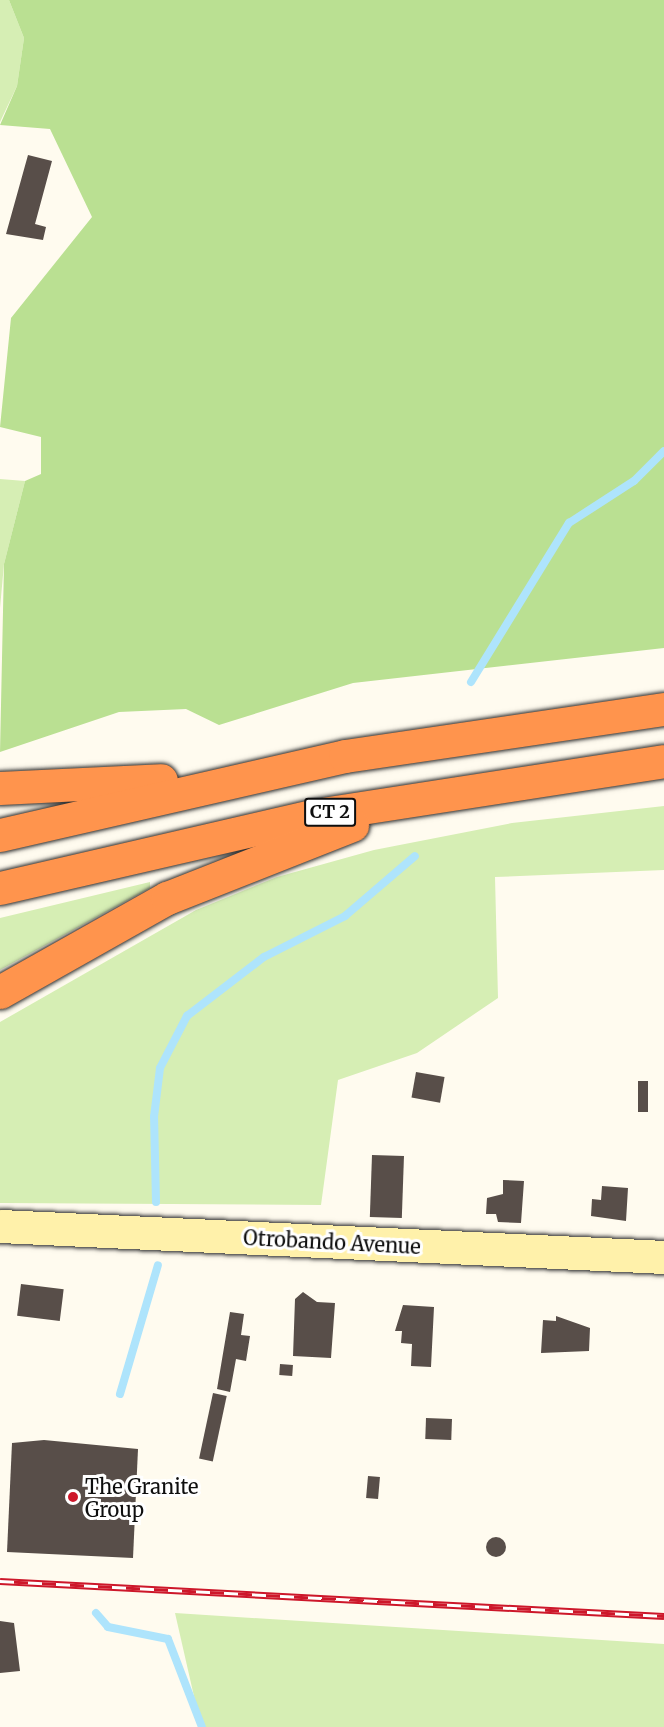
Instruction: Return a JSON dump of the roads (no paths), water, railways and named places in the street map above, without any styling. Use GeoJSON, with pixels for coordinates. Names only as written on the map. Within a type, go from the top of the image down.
{"type":"FeatureCollection","features":[{"type":"Feature","properties":{"kind":"highway"},"geometry":{"type":"LineString","coordinates":[[0,835],[249,775],[463,736],[664,709]]}},
{"type":"Feature","properties":{"kind":"highway","name":"CT 2"},"geometry":{"type":"LineString","coordinates":[[0,888],[283,821],[494,783],[664,761]]}},
{"type":"Feature","properties":{"kind":"highway"},"geometry":{"type":"LineString","coordinates":[[0,788],[249,775]]}},
{"type":"Feature","properties":{"kind":"highway"},"geometry":{"type":"LineString","coordinates":[[0,992],[116,924],[229,871],[338,830],[494,783]]}},
{"type":"Feature","properties":{"kind":"street","name":"Otrobando Avenue"},"geometry":{"type":"LineString","coordinates":[[0,1226],[664,1257]]}},
{"type":"Feature","properties":{"kind":"waterway"},"geometry":{"type":"LineString","coordinates":[[471,682],[569,523],[634,481],[664,451]]}},
{"type":"Feature","properties":{"kind":"waterway"},"geometry":{"type":"LineString","coordinates":[[156,1202],[154,1117],[160,1068],[187,1016],[264,957],[345,916],[415,856]]}},
{"type":"Feature","properties":{"kind":"waterway"},"geometry":{"type":"LineString","coordinates":[[120,1394],[158,1265]]}},
{"type":"Feature","properties":{"kind":"waterway"},"geometry":{"type":"LineString","coordinates":[[96,1613],[108,1627],[168,1639],[202,1727]]}},
{"type":"Feature","properties":{"kind":"railway"},"geometry":{"type":"LineString","coordinates":[[0,1581],[664,1616]]}},
{"type":"Feature","properties":{"kind":"place","name":"The Granite Group"},"geometry":{"type":"Point","coordinates":[73,1497]}}]}
